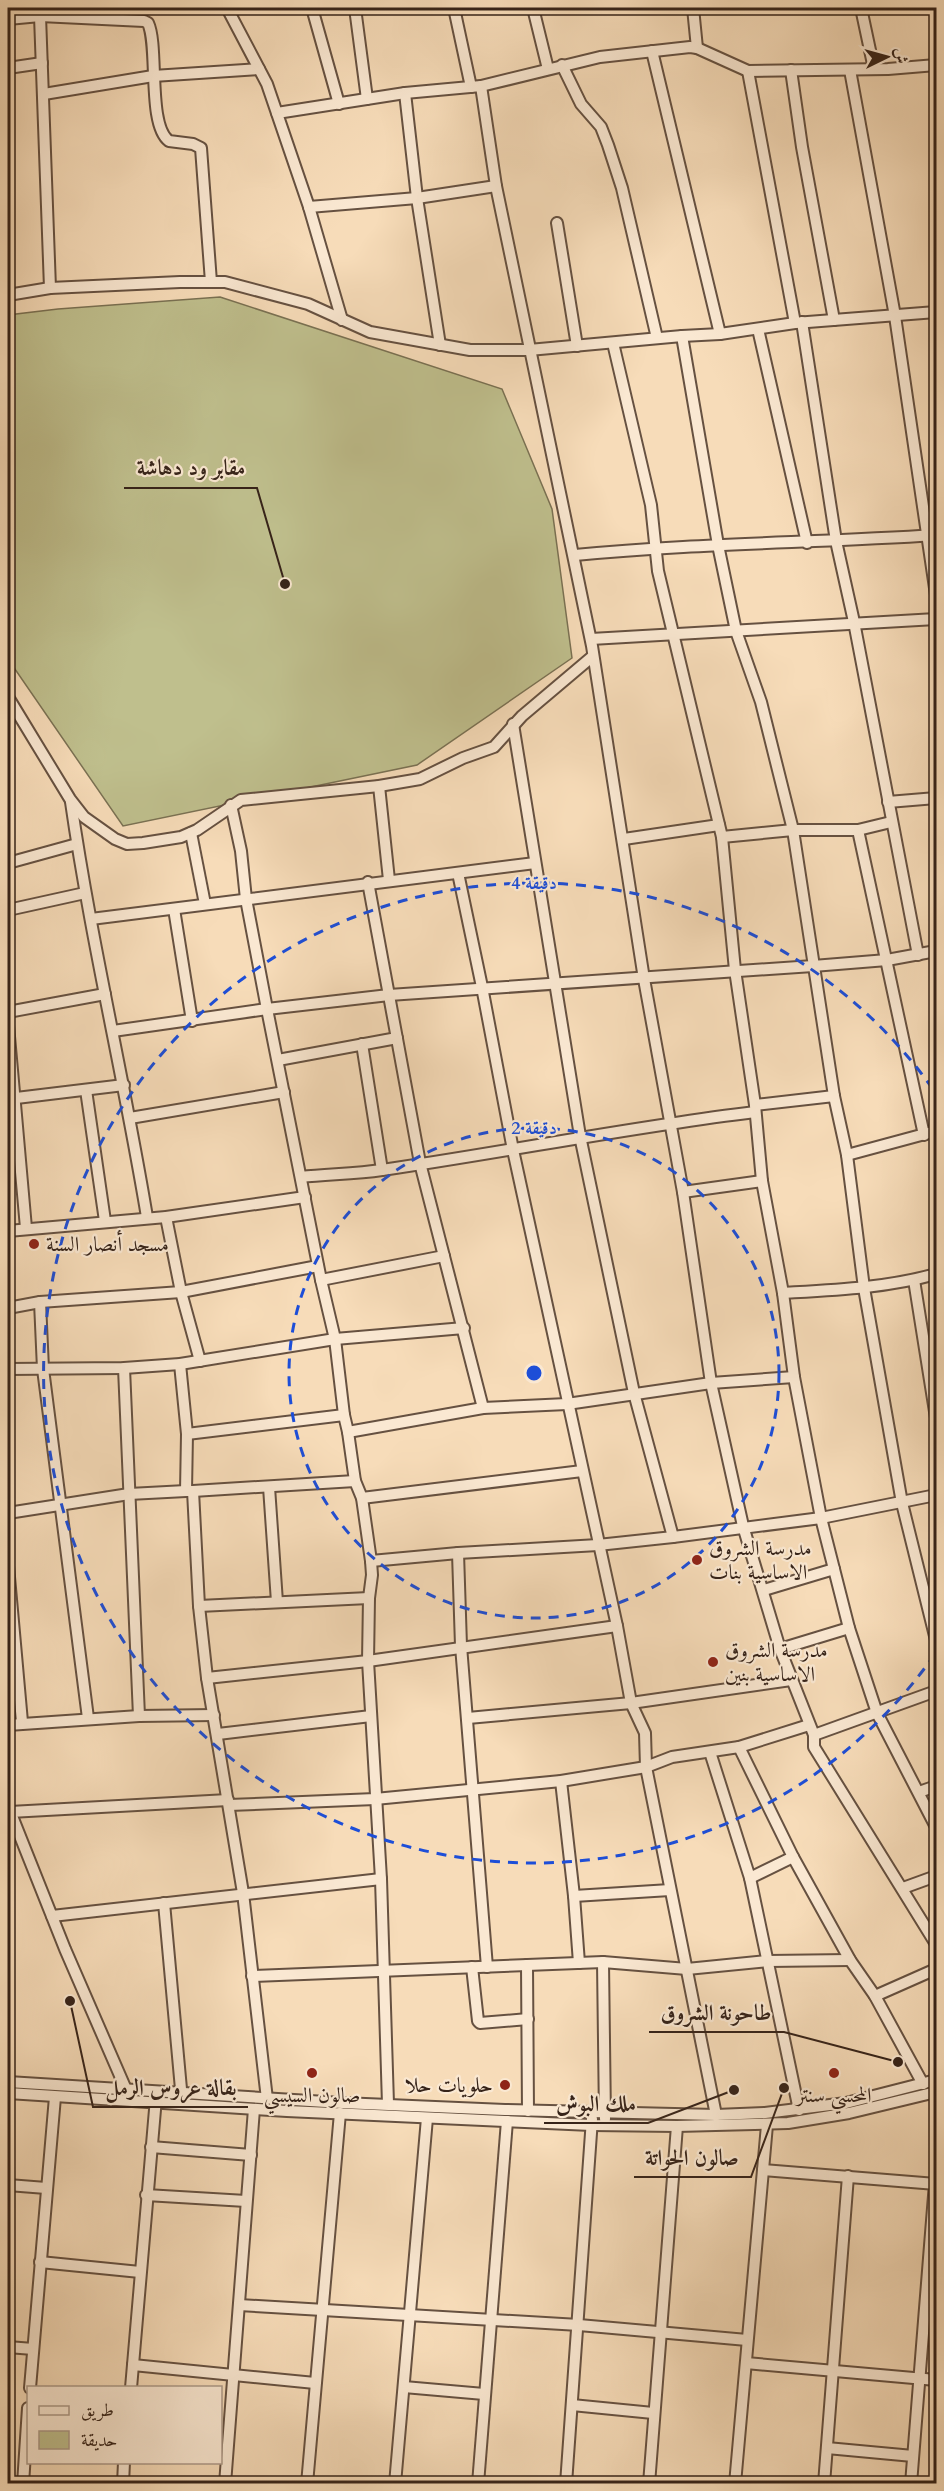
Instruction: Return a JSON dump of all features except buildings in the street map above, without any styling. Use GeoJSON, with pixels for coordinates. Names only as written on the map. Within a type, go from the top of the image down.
{"type":"FeatureCollection","features":[{"type":"Feature","properties":{"kind":"street"},"geometry":{"type":"LineString","coordinates":[[227,8],[259,69],[277,113],[309,207],[342,320]]}},
{"type":"Feature","properties":{"kind":"street"},"geometry":{"type":"LineString","coordinates":[[312,8],[339,104]]}},
{"type":"Feature","properties":{"kind":"street"},"geometry":{"type":"LineString","coordinates":[[356,8],[367,99]]}},
{"type":"Feature","properties":{"kind":"street"},"geometry":{"type":"LineString","coordinates":[[454,8],[476,86],[528,350],[575,555],[591,639],[624,839],[644,979],[682,1192],[711,1383],[743,1526],[780,1649],[811,1730],[814,1747],[936,1944]]}},
{"type":"Feature","properties":{"kind":"street"},"geometry":{"type":"LineString","coordinates":[[533,8],[548,69]]}},
{"type":"Feature","properties":{"kind":"street"},"geometry":{"type":"LineString","coordinates":[[693,8],[698,48]]}},
{"type":"Feature","properties":{"kind":"street"},"geometry":{"type":"LineString","coordinates":[[861,8],[874,69]]}},
{"type":"Feature","properties":{"kind":"street"},"geometry":{"type":"LineString","coordinates":[[8,19],[69,12],[148,23],[157,108],[165,138],[169,141],[193,144],[201,148],[211,282]]}},
{"type":"Feature","properties":{"kind":"street"},"geometry":{"type":"LineString","coordinates":[[40,16],[50,288]]}},
{"type":"Feature","properties":{"kind":"street"},"geometry":{"type":"LineString","coordinates":[[277,113],[405,93],[476,86],[562,64],[652,51],[698,48],[748,70],[850,70],[936,65]]}},
{"type":"Feature","properties":{"kind":"street"},"geometry":{"type":"LineString","coordinates":[[652,51],[720,334]]}},
{"type":"Feature","properties":{"kind":"street"},"geometry":{"type":"LineString","coordinates":[[8,68],[42,63]]}},
{"type":"Feature","properties":{"kind":"street"},"geometry":{"type":"LineString","coordinates":[[562,64],[581,104],[601,127],[608,145],[621,188],[657,338]]}},
{"type":"Feature","properties":{"kind":"street"},"geometry":{"type":"LineString","coordinates":[[44,94],[153,76],[259,69]]}},
{"type":"Feature","properties":{"kind":"street"},"geometry":{"type":"LineString","coordinates":[[748,70],[799,322],[836,541],[854,622],[918,955]]}},
{"type":"Feature","properties":{"kind":"street"},"geometry":{"type":"LineString","coordinates":[[791,70],[803,154],[834,320]]}},
{"type":"Feature","properties":{"kind":"street"},"geometry":{"type":"LineString","coordinates":[[850,70],[933,536],[936,595]]}},
{"type":"Feature","properties":{"kind":"street"},"geometry":{"type":"LineString","coordinates":[[405,93],[417,198],[440,345]]}},
{"type":"Feature","properties":{"kind":"street"},"geometry":{"type":"LineString","coordinates":[[309,207],[417,198],[496,186]]}},
{"type":"Feature","properties":{"kind":"street"},"geometry":{"type":"LineString","coordinates":[[557,223],[577,346]]}},
{"type":"Feature","properties":{"kind":"street"},"geometry":{"type":"LineString","coordinates":[[8,295],[50,288],[225,282],[308,304],[370,332],[470,350],[528,350],[614,343],[720,334],[799,322],[936,312]]}},
{"type":"Feature","properties":{"kind":"street"},"geometry":{"type":"LineString","coordinates":[[758,329],[807,543]]}},
{"type":"Feature","properties":{"kind":"street"},"geometry":{"type":"LineString","coordinates":[[682,336],[718,545],[736,631],[761,702],[793,830],[834,1096],[847,1155],[864,1288],[902,1503],[936,1640]]}},
{"type":"Feature","properties":{"kind":"street"},"geometry":{"type":"LineString","coordinates":[[614,343],[651,505],[658,571],[722,837],[735,970],[755,1108],[762,1181],[783,1293],[794,1377],[821,1518],[849,1628],[877,1713],[936,1827]]}},
{"type":"Feature","properties":{"kind":"street"},"geometry":{"type":"LineString","coordinates":[[575,555],[656,547],[807,543],[933,536]]}},
{"type":"Feature","properties":{"kind":"street"},"geometry":{"type":"LineString","coordinates":[[591,639],[936,619]]}},
{"type":"Feature","properties":{"kind":"street"},"geometry":{"type":"LineString","coordinates":[[8,697],[70,799],[84,817],[97,828],[127,844],[161,841],[191,833],[241,800],[417,780],[463,758],[494,747],[513,724],[593,656]]}},
{"type":"Feature","properties":{"kind":"street"},"geometry":{"type":"LineString","coordinates":[[513,724],[580,1136],[634,1393],[673,1537]]}},
{"type":"Feature","properties":{"kind":"street"},"geometry":{"type":"LineString","coordinates":[[379,786],[389,880]]}},
{"type":"Feature","properties":{"kind":"street"},"geometry":{"type":"LineString","coordinates":[[888,802],[936,798]]}},
{"type":"Feature","properties":{"kind":"street"},"geometry":{"type":"LineString","coordinates":[[70,799],[147,1218]]}},
{"type":"Feature","properties":{"kind":"street"},"geometry":{"type":"LineString","coordinates":[[231,806],[241,851],[246,899],[267,1009],[318,1266],[335,1339],[344,1415],[355,1481],[362,1498],[371,1561],[368,1660],[381,1879],[388,2104]]}},
{"type":"Feature","properties":{"kind":"street"},"geometry":{"type":"LineString","coordinates":[[722,837],[793,830],[858,830],[891,822]]}},
{"type":"Feature","properties":{"kind":"street"},"geometry":{"type":"LineString","coordinates":[[624,839],[719,825]]}},
{"type":"Feature","properties":{"kind":"street"},"geometry":{"type":"LineString","coordinates":[[858,830],[924,1134]]}},
{"type":"Feature","properties":{"kind":"street"},"geometry":{"type":"LineString","coordinates":[[191,833],[205,904]]}},
{"type":"Feature","properties":{"kind":"street"},"geometry":{"type":"LineString","coordinates":[[8,863],[77,844]]}},
{"type":"Feature","properties":{"kind":"street"},"geometry":{"type":"LineString","coordinates":[[91,919],[368,882],[536,863]]}},
{"type":"Feature","properties":{"kind":"street"},"geometry":{"type":"LineString","coordinates":[[458,873],[513,1150],[617,1626],[631,1703],[645,1733],[646,1767],[716,2115]]}},
{"type":"Feature","properties":{"kind":"street"},"geometry":{"type":"LineString","coordinates":[[368,882],[420,1163],[483,1408]]}},
{"type":"Feature","properties":{"kind":"street"},"geometry":{"type":"LineString","coordinates":[[8,910],[86,893]]}},
{"type":"Feature","properties":{"kind":"street"},"geometry":{"type":"LineString","coordinates":[[174,909],[192,1020]]}},
{"type":"Feature","properties":{"kind":"street"},"geometry":{"type":"LineString","coordinates":[[113,1031],[267,1009],[389,995],[813,966],[887,960],[936,951]]}},
{"type":"Feature","properties":{"kind":"street"},"geometry":{"type":"LineString","coordinates":[[8,1012],[105,994]]}},
{"type":"Feature","properties":{"kind":"street"},"geometry":{"type":"LineString","coordinates":[[8,1025],[11,1099],[26,1228]]}},
{"type":"Feature","properties":{"kind":"street"},"geometry":{"type":"LineString","coordinates":[[278,1060],[398,1038]]}},
{"type":"Feature","properties":{"kind":"street"},"geometry":{"type":"LineString","coordinates":[[362,1044],[382,1170]]}},
{"type":"Feature","properties":{"kind":"street"},"geometry":{"type":"LineString","coordinates":[[11,1099],[124,1085]]}},
{"type":"Feature","properties":{"kind":"street"},"geometry":{"type":"LineString","coordinates":[[86,1090],[105,1221]]}},
{"type":"Feature","properties":{"kind":"street"},"geometry":{"type":"LineString","coordinates":[[130,1118],[284,1092]]}},
{"type":"Feature","properties":{"kind":"street"},"geometry":{"type":"LineString","coordinates":[[301,1176],[382,1170],[834,1096]]}},
{"type":"Feature","properties":{"kind":"street"},"geometry":{"type":"LineString","coordinates":[[847,1155],[936,1131]]}},
{"type":"Feature","properties":{"kind":"street"},"geometry":{"type":"LineString","coordinates":[[682,1192],[762,1181]]}},
{"type":"Feature","properties":{"kind":"street"},"geometry":{"type":"LineString","coordinates":[[8,1231],[166,1217],[305,1197]]}},
{"type":"Feature","properties":{"kind":"street"},"geometry":{"type":"LineString","coordinates":[[166,1217],[181,1292],[200,1361]]}},
{"type":"Feature","properties":{"kind":"street"},"geometry":{"type":"LineString","coordinates":[[321,1280],[444,1256]]}},
{"type":"Feature","properties":{"kind":"street"},"geometry":{"type":"LineString","coordinates":[[8,1308],[40,1302],[181,1292],[318,1266]]}},
{"type":"Feature","properties":{"kind":"street"},"geometry":{"type":"LineString","coordinates":[[783,1293],[864,1288],[936,1274]]}},
{"type":"Feature","properties":{"kind":"street"},"geometry":{"type":"LineString","coordinates":[[914,1280],[933,1370],[936,1418]]}},
{"type":"Feature","properties":{"kind":"street"},"geometry":{"type":"LineString","coordinates":[[40,1302],[43,1369],[88,1719]]}},
{"type":"Feature","properties":{"kind":"street"},"geometry":{"type":"LineString","coordinates":[[8,1369],[124,1368],[180,1364],[335,1339],[464,1328]]}},
{"type":"Feature","properties":{"kind":"street"},"geometry":{"type":"LineString","coordinates":[[180,1364],[199,1606],[207,1678],[243,1893],[267,2099]]}},
{"type":"Feature","properties":{"kind":"street"},"geometry":{"type":"LineString","coordinates":[[124,1368],[139,1716]]}},
{"type":"Feature","properties":{"kind":"street"},"geometry":{"type":"LineString","coordinates":[[348,1432],[483,1408],[567,1404],[711,1383],[794,1377]]}},
{"type":"Feature","properties":{"kind":"street"},"geometry":{"type":"LineString","coordinates":[[187,1434],[344,1415]]}},
{"type":"Feature","properties":{"kind":"street"},"geometry":{"type":"LineString","coordinates":[[362,1498],[582,1471]]}},
{"type":"Feature","properties":{"kind":"street"},"geometry":{"type":"LineString","coordinates":[[8,1513],[129,1494],[355,1481]]}},
{"type":"Feature","properties":{"kind":"street"},"geometry":{"type":"LineString","coordinates":[[269,1486],[276,1602]]}},
{"type":"Feature","properties":{"kind":"street"},"geometry":{"type":"LineString","coordinates":[[371,1561],[458,1553],[598,1545],[673,1537],[743,1526],[821,1518],[936,1495]]}},
{"type":"Feature","properties":{"kind":"street"},"geometry":{"type":"LineString","coordinates":[[458,1553],[461,1646],[487,1967]]}},
{"type":"Feature","properties":{"kind":"street"},"geometry":{"type":"LineString","coordinates":[[8,1566],[22,1722]]}},
{"type":"Feature","properties":{"kind":"street"},"geometry":{"type":"LineString","coordinates":[[764,1590],[834,1569]]}},
{"type":"Feature","properties":{"kind":"street"},"geometry":{"type":"LineString","coordinates":[[199,1606],[369,1598]]}},
{"type":"Feature","properties":{"kind":"street"},"geometry":{"type":"LineString","coordinates":[[207,1678],[368,1660],[617,1626]]}},
{"type":"Feature","properties":{"kind":"street"},"geometry":{"type":"LineString","coordinates":[[780,1649],[849,1628]]}},
{"type":"Feature","properties":{"kind":"street"},"geometry":{"type":"LineString","coordinates":[[468,1718],[631,1703],[791,1680]]}},
{"type":"Feature","properties":{"kind":"street"},"geometry":{"type":"LineString","coordinates":[[131,2100],[9,1809],[375,1799],[561,1781],[646,1767],[672,1757],[739,1747],[811,1730],[877,1713],[936,1691]]}},
{"type":"Feature","properties":{"kind":"street"},"geometry":{"type":"LineString","coordinates":[[8,1725],[22,1722],[139,1716],[214,1715]]}},
{"type":"Feature","properties":{"kind":"street"},"geometry":{"type":"LineString","coordinates":[[218,1734],[371,1716]]}},
{"type":"Feature","properties":{"kind":"street"},"geometry":{"type":"LineString","coordinates":[[739,1747],[793,1857],[850,1960],[875,1996],[921,2088]]}},
{"type":"Feature","properties":{"kind":"street"},"geometry":{"type":"LineString","coordinates":[[711,1752],[750,1878],[799,2110]]}},
{"type":"Feature","properties":{"kind":"street"},"geometry":{"type":"LineString","coordinates":[[561,1781],[579,1963]]}},
{"type":"Feature","properties":{"kind":"street"},"geometry":{"type":"LineString","coordinates":[[919,1792],[936,1786]]}},
{"type":"Feature","properties":{"kind":"street"},"geometry":{"type":"LineString","coordinates":[[750,1878],[793,1857]]}},
{"type":"Feature","properties":{"kind":"street"},"geometry":{"type":"LineString","coordinates":[[903,1888],[936,1876]]}},
{"type":"Feature","properties":{"kind":"street"},"geometry":{"type":"LineString","coordinates":[[52,1916],[381,1879]]}},
{"type":"Feature","properties":{"kind":"street"},"geometry":{"type":"LineString","coordinates":[[574,1896],[670,1890]]}},
{"type":"Feature","properties":{"kind":"street"},"geometry":{"type":"LineString","coordinates":[[164,1903],[182,2099]]}},
{"type":"Feature","properties":{"kind":"street"},"geometry":{"type":"LineString","coordinates":[[252,1976],[603,1962],[687,1969],[768,1962],[850,1960]]}},
{"type":"Feature","properties":{"kind":"street"},"geometry":{"type":"LineString","coordinates":[[603,1962],[605,2125]]}},
{"type":"Feature","properties":{"kind":"street"},"geometry":{"type":"LineString","coordinates":[[527,1965],[528,2111]]}},
{"type":"Feature","properties":{"kind":"street"},"geometry":{"type":"LineString","coordinates":[[472,1967],[478,2022],[528,2019]]}},
{"type":"Feature","properties":{"kind":"street"},"geometry":{"type":"LineString","coordinates":[[875,1996],[936,1969]]}},
{"type":"Feature","properties":{"kind":"street"},"geometry":{"type":"LineString","coordinates":[[8,2082],[126,2090],[156,2097],[254,2109],[591,2125],[677,2126],[767,2125],[849,2113],[921,2088],[936,2080]]}},
{"type":"Feature","properties":{"kind":"street"},"geometry":{"type":"LineString","coordinates":[[182,2099],[267,2099],[528,2111],[716,2115],[799,2110],[921,2088],[936,2092]]}},
{"type":"Feature","properties":{"kind":"street"},"geometry":{"type":"LineString","coordinates":[[8,2093],[131,2100],[156,2097]]}},
{"type":"Feature","properties":{"kind":"street"},"geometry":{"type":"LineString","coordinates":[[30,2386],[55,2097]]}},
{"type":"Feature","properties":{"kind":"street"},"geometry":{"type":"LineString","coordinates":[[131,2386],[156,2097]]}},
{"type":"Feature","properties":{"kind":"street"},"geometry":{"type":"LineString","coordinates":[[406,2117],[407,2105]]}},
{"type":"Feature","properties":{"kind":"street"},"geometry":{"type":"LineString","coordinates":[[225,2484],[254,2109]]}},
{"type":"Feature","properties":{"kind":"street"},"geometry":{"type":"LineString","coordinates":[[307,2484],[340,2113]]}},
{"type":"Feature","properties":{"kind":"street"},"geometry":{"type":"LineString","coordinates":[[566,2484],[579,2325],[592,2113]]}},
{"type":"Feature","properties":{"kind":"street"},"geometry":{"type":"LineString","coordinates":[[395,2484],[408,2314],[427,2118]]}},
{"type":"Feature","properties":{"kind":"street"},"geometry":{"type":"LineString","coordinates":[[478,2484],[507,2121]]}},
{"type":"Feature","properties":{"kind":"street"},"geometry":{"type":"LineString","coordinates":[[735,2484],[767,2125]]}},
{"type":"Feature","properties":{"kind":"street"},"geometry":{"type":"LineString","coordinates":[[649,2484],[677,2126]]}},
{"type":"Feature","properties":{"kind":"street"},"geometry":{"type":"LineString","coordinates":[[151,2147],[251,2155]]}},
{"type":"Feature","properties":{"kind":"street"},"geometry":{"type":"LineString","coordinates":[[763,2170],[936,2183],[911,2484]]}},
{"type":"Feature","properties":{"kind":"street"},"geometry":{"type":"LineString","coordinates":[[824,2484],[848,2176]]}},
{"type":"Feature","properties":{"kind":"street"},"geometry":{"type":"LineString","coordinates":[[8,2185],[46,2188]]}},
{"type":"Feature","properties":{"kind":"street"},"geometry":{"type":"LineString","coordinates":[[146,2195],[246,2201]]}},
{"type":"Feature","properties":{"kind":"street"},"geometry":{"type":"LineString","coordinates":[[40,2262],[140,2272]]}},
{"type":"Feature","properties":{"kind":"street"},"geometry":{"type":"LineString","coordinates":[[239,2305],[579,2325],[747,2340]]}},
{"type":"Feature","properties":{"kind":"street"},"geometry":{"type":"LineString","coordinates":[[8,2347],[33,2349]]}},
{"type":"Feature","properties":{"kind":"street"},"geometry":{"type":"LineString","coordinates":[[746,2363],[936,2380]]}},
{"type":"Feature","properties":{"kind":"street"},"geometry":{"type":"LineString","coordinates":[[133,2365],[315,2383]]}},
{"type":"Feature","properties":{"kind":"street"},"geometry":{"type":"LineString","coordinates":[[404,2387],[484,2394]]}},
{"type":"Feature","properties":{"kind":"street"},"geometry":{"type":"LineString","coordinates":[[572,2405],[653,2413]]}},
{"type":"Feature","properties":{"kind":"street"},"geometry":{"type":"LineString","coordinates":[[23,2484],[27,2438]]}},
{"type":"Feature","properties":{"kind":"street"},"geometry":{"type":"LineString","coordinates":[[827,2448],[913,2456]]}},
{"type":"Feature","properties":{"kind":"street"},"geometry":{"type":"LineString","coordinates":[[123,2484],[124,2464]]}},
{"type":"Feature","properties":{"kind":"green space"},"geometry":{"type":"Polygon","coordinates":[[[220,297],[502,389],[552,509],[572,658],[417,765],[123,826],[8,659],[8,315],[220,297]]]}},
{"type":"Feature","properties":{"kind":"place","name":"مقابر ود دهاشة"},"geometry":{"type":"Point","coordinates":[285,584]}},
{"type":"Feature","properties":{"kind":"place","name":"مسجد أنصار السنة"},"geometry":{"type":"Point","coordinates":[34,1244]}},
{"type":"Feature","properties":{"kind":"place","name":"مدرسة الشروق الاساسية بنات"},"geometry":{"type":"Point","coordinates":[697,1560]}},
{"type":"Feature","properties":{"kind":"place","name":"مدرسة الشروق الاساسية بنين"},"geometry":{"type":"Point","coordinates":[713,1662]}},
{"type":"Feature","properties":{"kind":"place","name":"بقالة عروس الرمل"},"geometry":{"type":"Point","coordinates":[70,2001]}},
{"type":"Feature","properties":{"kind":"place","name":"طاحونة الشروق"},"geometry":{"type":"Point","coordinates":[898,2062]}},
{"type":"Feature","properties":{"kind":"place","name":"صالون السيسي"},"geometry":{"type":"Point","coordinates":[312,2073]}},
{"type":"Feature","properties":{"kind":"place","name":"المحسي سنتر"},"geometry":{"type":"Point","coordinates":[834,2073]}},
{"type":"Feature","properties":{"kind":"place","name":"حلويات حلا"},"geometry":{"type":"Point","coordinates":[505,2085]}},
{"type":"Feature","properties":{"kind":"place","name":"صالون الحواتة"},"geometry":{"type":"Point","coordinates":[784,2088]}},
{"type":"Feature","properties":{"kind":"place","name":"ملك البوش"},"geometry":{"type":"Point","coordinates":[734,2090]}}]}
